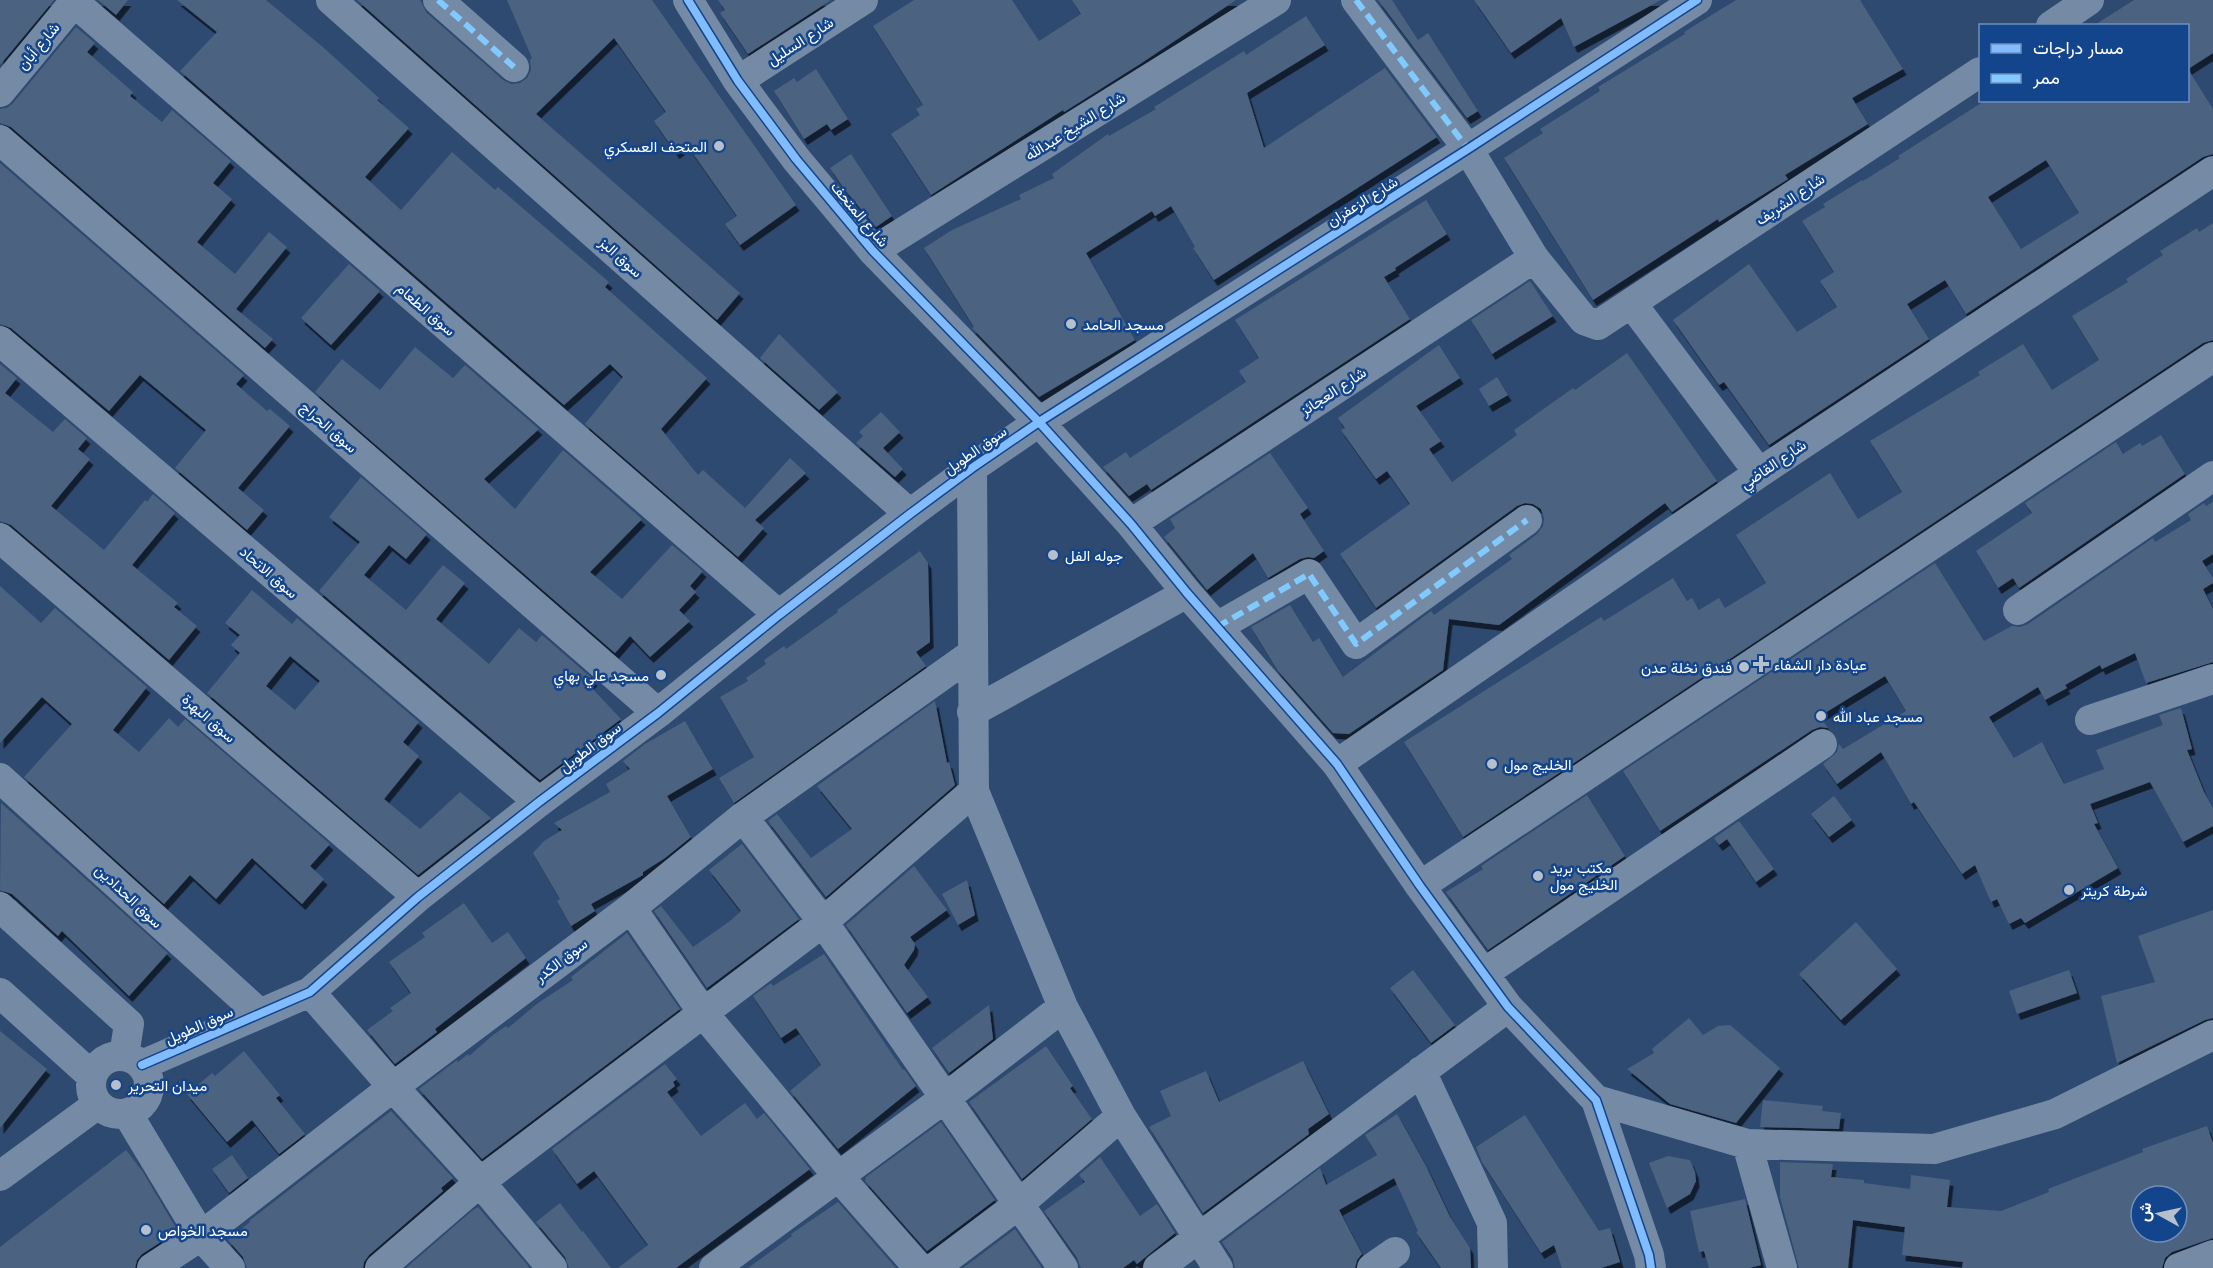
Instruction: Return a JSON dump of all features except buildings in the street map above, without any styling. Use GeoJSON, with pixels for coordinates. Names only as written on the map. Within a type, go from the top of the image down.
{"type":"FeatureCollection","features":[{"type":"Feature","properties":{"kind":"street","name":"سوق البز"},"geometry":{"type":"LineString","coordinates":[[331,0],[910,514]]}},
{"type":"Feature","properties":{"kind":"street"},"geometry":{"type":"LineString","coordinates":[[438,0],[514,67]]}},
{"type":"Feature","properties":{"kind":"street","name":"شارع المتحف"},"geometry":{"type":"LineString","coordinates":[[688,0],[738,81],[796,159],[873,251],[1040,422],[1131,524],[1187,593],[1337,764],[1420,886],[1509,1007],[1596,1100]]}},
{"type":"Feature","properties":{"kind":"street","name":"شارع السليل"},"geometry":{"type":"LineString","coordinates":[[738,81],[863,0]]}},
{"type":"Feature","properties":{"kind":"street","name":"شارع الشيخ عبدالله"},"geometry":{"type":"LineString","coordinates":[[873,251],[1276,0]]}},
{"type":"Feature","properties":{"kind":"street"},"geometry":{"type":"LineString","coordinates":[[1356,0],[1468,149],[1534,258]]}},
{"type":"Feature","properties":{"kind":"street","name":"شارع الزعفران"},"geometry":{"type":"LineString","coordinates":[[1040,422],[1697,0]]}},
{"type":"Feature","properties":{"kind":"street"},"geometry":{"type":"LineString","coordinates":[[2054,24],[2090,0]]}},
{"type":"Feature","properties":{"kind":"street","name":"شارع أبان"},"geometry":{"type":"LineString","coordinates":[[0,92],[75,1]]}},
{"type":"Feature","properties":{"kind":"street","name":"سوق الطعام"},"geometry":{"type":"LineString","coordinates":[[75,1],[779,615]]}},
{"type":"Feature","properties":{"kind":"street","name":"شارع الشريف"},"geometry":{"type":"LineString","coordinates":[[1534,258],[1584,320],[1598,324],[1632,304],[1979,73]]}},
{"type":"Feature","properties":{"kind":"street","name":"سوق الحراج"},"geometry":{"type":"LineString","coordinates":[[0,140],[658,713]]}},
{"type":"Feature","properties":{"kind":"street","name":"شارع القاضي"},"geometry":{"type":"LineString","coordinates":[[1337,764],[1759,473],[2213,171]]}},
{"type":"Feature","properties":{"kind":"street","name":"شارع العجائز"},"geometry":{"type":"LineString","coordinates":[[1131,524],[1534,258]]}},
{"type":"Feature","properties":{"kind":"street"},"geometry":{"type":"LineString","coordinates":[[1632,304],[1759,473]]}},
{"type":"Feature","properties":{"kind":"street","name":"سوق الاتحاد"},"geometry":{"type":"LineString","coordinates":[[0,341],[539,802]]}},
{"type":"Feature","properties":{"kind":"street"},"geometry":{"type":"LineString","coordinates":[[1420,886],[2213,357]]}},
{"type":"Feature","properties":{"kind":"street","name":"سوق الطويل"},"geometry":{"type":"LineString","coordinates":[[133,1060],[310,992],[418,897],[539,802],[658,713],[779,615],[910,514],[1040,422]]}},
{"type":"Feature","properties":{"kind":"street"},"geometry":{"type":"LineString","coordinates":[[972,468],[974,791],[1064,1007],[1121,1116],[1218,1268]]}},
{"type":"Feature","properties":{"kind":"street"},"geometry":{"type":"LineString","coordinates":[[2018,610],[2213,476]]}},
{"type":"Feature","properties":{"kind":"street"},"geometry":{"type":"LineString","coordinates":[[1217,627],[1309,574],[1356,644],[1527,520]]}},
{"type":"Feature","properties":{"kind":"street","name":"سوق البهرة"},"geometry":{"type":"LineString","coordinates":[[0,538],[418,897]]}},
{"type":"Feature","properties":{"kind":"street"},"geometry":{"type":"LineString","coordinates":[[972,712],[1187,593]]}},
{"type":"Feature","properties":{"kind":"street","name":"سوق الكدر"},"geometry":{"type":"LineString","coordinates":[[152,1268],[201,1236],[631,908],[743,818],[972,654]]}},
{"type":"Feature","properties":{"kind":"street"},"geometry":{"type":"LineString","coordinates":[[2090,720],[2213,679]]}},
{"type":"Feature","properties":{"kind":"street"},"geometry":{"type":"LineString","coordinates":[[1484,973],[1822,744]]}},
{"type":"Feature","properties":{"kind":"street","name":"سوق الحدادين"},"geometry":{"type":"LineString","coordinates":[[0,778],[259,1013]]}},
{"type":"Feature","properties":{"kind":"street"},"geometry":{"type":"LineString","coordinates":[[380,1268],[480,1182],[823,922],[974,791]]}},
{"type":"Feature","properties":{"kind":"street"},"geometry":{"type":"LineString","coordinates":[[743,818],[823,922],[1063,1268]]}},
{"type":"Feature","properties":{"kind":"street"},"geometry":{"type":"LineString","coordinates":[[0,907],[129,1024],[133,1060]]}},
{"type":"Feature","properties":{"kind":"street"},"geometry":{"type":"LineString","coordinates":[[631,908],[704,1014],[838,1176],[919,1268]]}},
{"type":"Feature","properties":{"kind":"street"},"geometry":{"type":"LineString","coordinates":[[310,992],[393,1088],[480,1182],[552,1268]]}},
{"type":"Feature","properties":{"kind":"street"},"geometry":{"type":"LineString","coordinates":[[0,993],[95,1090],[106,1111],[127,1113],[136,1109],[143,1102],[149,1083],[147,1073],[133,1060],[114,1056],[104,1060],[97,1067],[95,1090],[0,1176]]}},
{"type":"Feature","properties":{"kind":"street"},"geometry":{"type":"LineString","coordinates":[[714,1268],[945,1098],[1064,1007]]}},
{"type":"Feature","properties":{"kind":"street"},"geometry":{"type":"LineString","coordinates":[[1158,1268],[1509,1007]]}},
{"type":"Feature","properties":{"kind":"street"},"geometry":{"type":"LineString","coordinates":[[1596,1100],[1747,1144],[1934,1149],[2055,1114],[2213,1035]]}},
{"type":"Feature","properties":{"kind":"street"},"geometry":{"type":"LineString","coordinates":[[1421,1071],[1492,1223],[1493,1268]]}},
{"type":"Feature","properties":{"kind":"street"},"geometry":{"type":"LineString","coordinates":[[1596,1100],[1649,1255],[1651,1268]]}},
{"type":"Feature","properties":{"kind":"street"},"geometry":{"type":"LineString","coordinates":[[127,1113],[201,1236],[230,1268]]}},
{"type":"Feature","properties":{"kind":"street"},"geometry":{"type":"LineString","coordinates":[[934,1268],[1019,1204],[1121,1116]]}},
{"type":"Feature","properties":{"kind":"street"},"geometry":{"type":"LineString","coordinates":[[1747,1144],[1782,1268]]}},
{"type":"Feature","properties":{"kind":"street"},"geometry":{"type":"LineString","coordinates":[[2180,1268],[2213,1255]]}},
{"type":"Feature","properties":{"kind":"marked path"},"geometry":{"type":"LineString","coordinates":[[438,0],[514,67]]}},
{"type":"Feature","properties":{"kind":"marked path"},"geometry":{"type":"LineString","coordinates":[[1356,0],[1468,149]]}},
{"type":"Feature","properties":{"kind":"marked path"},"geometry":{"type":"LineString","coordinates":[[1217,627],[1309,574],[1356,644],[1527,520]]}},
{"type":"Feature","properties":{"kind":"cycle path"},"geometry":{"type":"LineString","coordinates":[[688,0],[738,81],[796,159],[873,251],[1039,422],[1131,524],[1187,593],[1337,764],[1420,886],[1508,1007],[1596,1100],[1649,1255],[1651,1268]]}},
{"type":"Feature","properties":{"kind":"cycle path"},"geometry":{"type":"LineString","coordinates":[[142,1065],[310,992],[418,897],[658,713],[779,615],[972,468],[1039,422],[1697,0]]}},
{"type":"Feature","properties":{"kind":"place","name":"المتحف العسكري"},"geometry":{"type":"Point","coordinates":[719,146]}},
{"type":"Feature","properties":{"kind":"place","name":"مسجد الحامد"},"geometry":{"type":"Point","coordinates":[1071,324]}},
{"type":"Feature","properties":{"kind":"place","name":"جوله الفل"},"geometry":{"type":"Point","coordinates":[1053,555]}},
{"type":"Feature","properties":{"kind":"place","name":"عيادة دار الشفاء"},"geometry":{"type":"Point","coordinates":[1761,664]}},
{"type":"Feature","properties":{"kind":"place","name":"فندق نخلة عدن"},"geometry":{"type":"Point","coordinates":[1744,667]}},
{"type":"Feature","properties":{"kind":"place","name":"مسجد علي بهاي"},"geometry":{"type":"Point","coordinates":[661,675]}},
{"type":"Feature","properties":{"kind":"place","name":"مسجد عباد الله"},"geometry":{"type":"Point","coordinates":[1821,716]}},
{"type":"Feature","properties":{"kind":"place","name":"الخليج مول"},"geometry":{"type":"Point","coordinates":[1492,764]}},
{"type":"Feature","properties":{"kind":"place","name":"مكتب بريد الخليج مول"},"geometry":{"type":"Point","coordinates":[1538,876]}},
{"type":"Feature","properties":{"kind":"place","name":"شرطة كريتر"},"geometry":{"type":"Point","coordinates":[2069,890]}},
{"type":"Feature","properties":{"kind":"place","name":"ميدان التحرير"},"geometry":{"type":"Point","coordinates":[116,1085]}},
{"type":"Feature","properties":{"kind":"place","name":"مسجد الخواص"},"geometry":{"type":"Point","coordinates":[146,1230]}}]}
